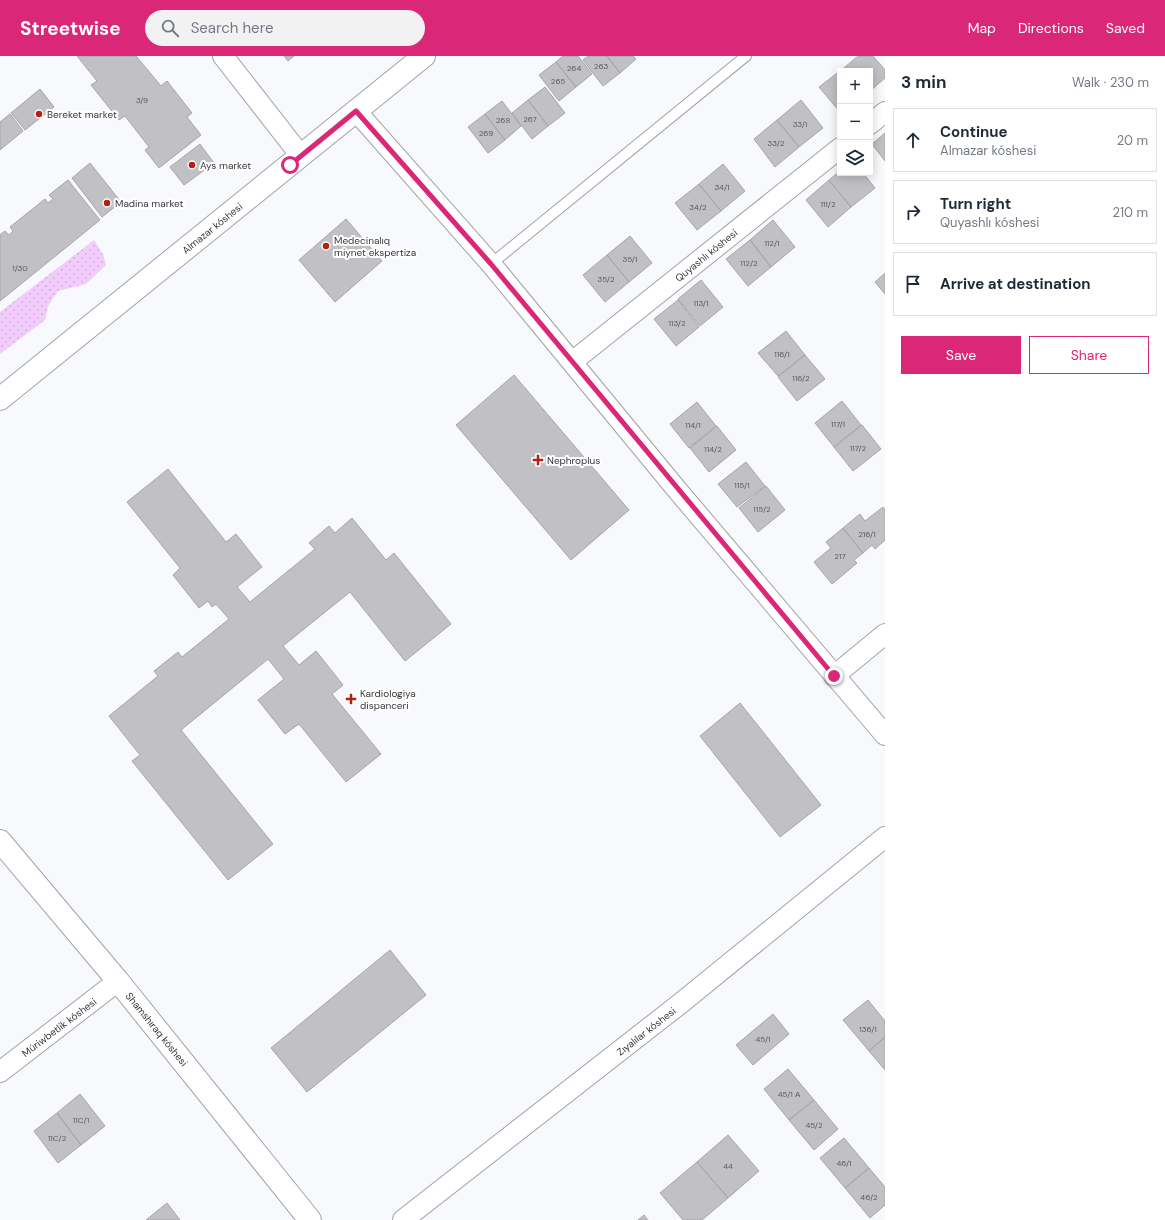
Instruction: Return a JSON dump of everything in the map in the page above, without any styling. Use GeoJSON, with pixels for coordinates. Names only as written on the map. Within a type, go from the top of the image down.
{"type":"FeatureCollection","features":[{"type":"Feature","properties":{"kind":"street"},"geometry":{"type":"LineString","coordinates":[[223,56],[301,156]]}},
{"type":"Feature","properties":{"kind":"street","name":"Almazar kóshesi"},"geometry":{"type":"LineString","coordinates":[[0,399],[424,56]]}},
{"type":"Feature","properties":{"kind":"street"},"geometry":{"type":"LineString","coordinates":[[356,111],[491,264],[834,676],[885,735]]}},
{"type":"Feature","properties":{"kind":"street"},"geometry":{"type":"LineString","coordinates":[[873,122],[885,112]]}},
{"type":"Feature","properties":{"kind":"street","name":"Quyashlı kóshesi"},"geometry":{"type":"LineString","coordinates":[[572,362],[837,150]]}},
{"type":"Feature","properties":{"kind":"street"},"geometry":{"type":"LineString","coordinates":[[834,676],[885,634]]}},
{"type":"Feature","properties":{"kind":"street","name":"Zıyalılar kóshesi"},"geometry":{"type":"LineString","coordinates":[[403,1220],[681,1004],[885,837]]}},
{"type":"Feature","properties":{"kind":"street","name":"Shamshıraq kóshesi"},"geometry":{"type":"LineString","coordinates":[[0,841],[118,982],[310,1220]]}},
{"type":"Feature","properties":{"kind":"street","name":"Múriwbetlik kóshesi"},"geometry":{"type":"LineString","coordinates":[[0,1072],[118,982]]}},
{"type":"Feature","properties":{"kind":"lane"},"geometry":{"type":"LineString","coordinates":[[491,264],[746,56]]}},
{"type":"Feature","properties":{"kind":"shaded area"},"geometry":{"type":"Polygon","coordinates":[[[94,240],[103,254],[106,265],[86,284],[58,291],[48,306],[45,320],[0,354],[0,312],[94,240]]]}},
{"type":"Feature","properties":{"kind":"building"},"geometry":{"type":"Polygon","coordinates":[[[77,56],[136,56],[161,86],[167,81],[192,113],[187,117],[201,135],[159,168],[145,150],[149,147],[125,116],[119,120],[91,85],[97,81],[77,56]]]}},
{"type":"Feature","properties":{"kind":"building"},"geometry":{"type":"Polygon","coordinates":[[[284,56],[294,56],[288,61],[284,56]]]}},
{"type":"Feature","properties":{"kind":"building"},"geometry":{"type":"Polygon","coordinates":[[[563,56],[578,56],[592,74],[576,87],[556,62],[563,56]]]}},
{"type":"Feature","properties":{"kind":"building"},"geometry":{"type":"Polygon","coordinates":[[[588,56],[607,56],[620,73],[603,86],[583,60],[588,56]]]}},
{"type":"Feature","properties":{"kind":"building"},"geometry":{"type":"Polygon","coordinates":[[[607,56],[633,56],[636,59],[620,73],[607,56]]]}},
{"type":"Feature","properties":{"kind":"building"},"geometry":{"type":"Polygon","coordinates":[[[858,56],[873,56],[885,70],[885,78],[873,88],[873,68],[844,68],[858,56]]]}},
{"type":"Feature","properties":{"kind":"building"},"geometry":{"type":"Polygon","coordinates":[[[556,62],[576,87],[559,101],[539,75],[556,62]]]}},
{"type":"Feature","properties":{"kind":"building"},"geometry":{"type":"Polygon","coordinates":[[[837,73],[837,108],[819,87],[837,73]]]}},
{"type":"Feature","properties":{"kind":"building"},"geometry":{"type":"Polygon","coordinates":[[[545,87],[565,113],[548,126],[528,100],[545,87]]]}},
{"type":"Feature","properties":{"kind":"building"},"geometry":{"type":"Polygon","coordinates":[[[40,89],[54,107],[25,130],[11,113],[40,89]]]}},
{"type":"Feature","properties":{"kind":"building"},"geometry":{"type":"Polygon","coordinates":[[[528,100],[548,126],[532,139],[512,113],[528,100]]]}},
{"type":"Feature","properties":{"kind":"building"},"geometry":{"type":"Polygon","coordinates":[[[801,100],[823,128],[799,147],[777,120],[801,100]]]}},
{"type":"Feature","properties":{"kind":"building"},"geometry":{"type":"Polygon","coordinates":[[[502,101],[521,126],[505,140],[485,114],[502,101]]]}},
{"type":"Feature","properties":{"kind":"building"},"geometry":{"type":"Polygon","coordinates":[[[10,114],[23,131],[0,150],[0,122],[10,114]]]}},
{"type":"Feature","properties":{"kind":"building"},"geometry":{"type":"Polygon","coordinates":[[[485,114],[505,140],[488,153],[468,127],[485,114]]]}},
{"type":"Feature","properties":{"kind":"building"},"geometry":{"type":"Polygon","coordinates":[[[777,120],[799,147],[775,167],[754,139],[777,120]]]}},
{"type":"Feature","properties":{"kind":"building"},"geometry":{"type":"Polygon","coordinates":[[[885,133],[885,161],[873,145],[873,143],[885,133]]]}},
{"type":"Feature","properties":{"kind":"building"},"geometry":{"type":"Polygon","coordinates":[[[200,144],[214,163],[184,185],[170,167],[200,144]]]}},
{"type":"Feature","properties":{"kind":"building"},"geometry":{"type":"Polygon","coordinates":[[[90,163],[121,202],[102,217],[72,178],[90,163]]]}},
{"type":"Feature","properties":{"kind":"building"},"geometry":{"type":"Polygon","coordinates":[[[723,164],[745,191],[721,211],[699,184],[723,164]]]}},
{"type":"Feature","properties":{"kind":"building"},"geometry":{"type":"Polygon","coordinates":[[[837,173],[837,176],[865,176],[875,188],[851,207],[829,180],[837,173]]]}},
{"type":"Feature","properties":{"kind":"building"},"geometry":{"type":"Polygon","coordinates":[[[68,180],[100,220],[0,301],[0,235],[5,231],[9,235],[13,231],[10,227],[45,199],[48,203],[53,199],[49,195],[68,180]]]}},
{"type":"Feature","properties":{"kind":"building"},"geometry":{"type":"Polygon","coordinates":[[[829,180],[851,207],[828,227],[806,200],[829,180]]]}},
{"type":"Feature","properties":{"kind":"building"},"geometry":{"type":"Polygon","coordinates":[[[699,184],[721,211],[697,230],[675,203],[699,184]]]}},
{"type":"Feature","properties":{"kind":"building"},"geometry":{"type":"Polygon","coordinates":[[[346,219],[382,261],[335,302],[299,260],[346,219]]]}},
{"type":"Feature","properties":{"kind":"building"},"geometry":{"type":"Polygon","coordinates":[[[773,220],[795,247],[771,267],[750,240],[773,220]]]}},
{"type":"Feature","properties":{"kind":"building"},"geometry":{"type":"Polygon","coordinates":[[[630,236],[652,263],[629,282],[607,255],[630,236]]]}},
{"type":"Feature","properties":{"kind":"building"},"geometry":{"type":"Polygon","coordinates":[[[750,240],[771,267],[748,286],[726,259],[750,240]]]}},
{"type":"Feature","properties":{"kind":"building"},"geometry":{"type":"Polygon","coordinates":[[[607,255],[629,282],[605,302],[583,275],[607,255]]]}},
{"type":"Feature","properties":{"kind":"building"},"geometry":{"type":"Polygon","coordinates":[[[885,273],[885,294],[875,282],[885,273]]]}},
{"type":"Feature","properties":{"kind":"building"},"geometry":{"type":"Polygon","coordinates":[[[701,280],[723,307],[700,326],[678,299],[701,280]]]}},
{"type":"Feature","properties":{"kind":"building"},"geometry":{"type":"Polygon","coordinates":[[[678,300],[699,327],[676,346],[654,319],[678,300]]]}},
{"type":"Feature","properties":{"kind":"building"},"geometry":{"type":"Polygon","coordinates":[[[786,331],[805,355],[778,376],[758,353],[786,331]]]}},
{"type":"Feature","properties":{"kind":"building"},"geometry":{"type":"Polygon","coordinates":[[[805,355],[825,379],[797,401],[778,377],[805,355]]]}},
{"type":"Feature","properties":{"kind":"building"},"geometry":{"type":"Polygon","coordinates":[[[514,375],[629,510],[571,560],[456,425],[514,375]]]}},
{"type":"Feature","properties":{"kind":"building"},"geometry":{"type":"Polygon","coordinates":[[[842,401],[861,425],[834,447],[815,423],[842,401]]]}},
{"type":"Feature","properties":{"kind":"building"},"geometry":{"type":"Polygon","coordinates":[[[697,402],[716,426],[689,448],[670,424],[697,402]]]}},
{"type":"Feature","properties":{"kind":"building"},"geometry":{"type":"Polygon","coordinates":[[[862,425],[881,449],[853,471],[834,447],[862,425]]]}},
{"type":"Feature","properties":{"kind":"building"},"geometry":{"type":"Polygon","coordinates":[[[717,426],[736,450],[709,472],[690,448],[717,426]]]}},
{"type":"Feature","properties":{"kind":"building"},"geometry":{"type":"Polygon","coordinates":[[[746,462],[765,486],[737,507],[718,484],[746,462]]]}},
{"type":"Feature","properties":{"kind":"building"},"geometry":{"type":"Polygon","coordinates":[[[168,469],[226,542],[236,534],[262,567],[237,587],[250,602],[315,549],[309,543],[329,526],[335,533],[352,518],[386,560],[394,553],[451,624],[405,661],[350,592],[283,646],[299,665],[316,651],[343,685],[332,694],[381,754],[346,782],[299,724],[285,734],[258,700],[284,679],[268,659],[181,730],[273,844],[228,880],[132,761],[140,755],[109,716],[158,676],[154,671],[178,652],[182,657],[229,619],[216,604],[212,607],[208,601],[199,608],[173,575],[180,568],[127,502],[168,469]]]}},
{"type":"Feature","properties":{"kind":"building"},"geometry":{"type":"Polygon","coordinates":[[[766,486],[785,510],[758,532],[739,508],[766,486]]]}},
{"type":"Feature","properties":{"kind":"building"},"geometry":{"type":"Polygon","coordinates":[[[883,507],[885,510],[885,540],[875,549],[872,545],[863,553],[843,528],[860,514],[865,521],[883,507]]]}},
{"type":"Feature","properties":{"kind":"building"},"geometry":{"type":"Polygon","coordinates":[[[843,528],[863,553],[854,560],[857,563],[832,584],[814,562],[831,548],[826,542],[843,528]]]}},
{"type":"Feature","properties":{"kind":"building"},"geometry":{"type":"Polygon","coordinates":[[[740,703],[821,805],[780,837],[700,736],[740,703]]]}},
{"type":"Feature","properties":{"kind":"building"},"geometry":{"type":"Polygon","coordinates":[[[390,950],[426,995],[307,1092],[271,1048],[390,950]]]}},
{"type":"Feature","properties":{"kind":"building"},"geometry":{"type":"Polygon","coordinates":[[[868,1000],[885,1021],[885,1037],[869,1051],[843,1020],[868,1000]]]}},
{"type":"Feature","properties":{"kind":"building"},"geometry":{"type":"Polygon","coordinates":[[[773,1014],[789,1034],[753,1065],[736,1045],[773,1014]]]}},
{"type":"Feature","properties":{"kind":"building"},"geometry":{"type":"Polygon","coordinates":[[[885,1037],[885,1070],[869,1051],[885,1037]]]}},
{"type":"Feature","properties":{"kind":"building"},"geometry":{"type":"Polygon","coordinates":[[[788,1069],[814,1100],[789,1120],[764,1089],[788,1069]]]}},
{"type":"Feature","properties":{"kind":"building"},"geometry":{"type":"Polygon","coordinates":[[[80,1094],[105,1126],[81,1145],[57,1113],[80,1094]]]}},
{"type":"Feature","properties":{"kind":"building"},"geometry":{"type":"Polygon","coordinates":[[[814,1100],[838,1129],[814,1150],[789,1120],[814,1100]]]}},
{"type":"Feature","properties":{"kind":"building"},"geometry":{"type":"Polygon","coordinates":[[[57,1113],[81,1145],[58,1163],[34,1131],[57,1113]]]}},
{"type":"Feature","properties":{"kind":"building"},"geometry":{"type":"Polygon","coordinates":[[[728,1135],[759,1171],[728,1198],[697,1162],[728,1135]]]}},
{"type":"Feature","properties":{"kind":"building"},"geometry":{"type":"Polygon","coordinates":[[[844,1138],[869,1168],[845,1188],[820,1158],[844,1138]]]}},
{"type":"Feature","properties":{"kind":"building"},"geometry":{"type":"Polygon","coordinates":[[[697,1162],[728,1198],[702,1220],[683,1220],[660,1193],[697,1162]]]}},
{"type":"Feature","properties":{"kind":"building"},"geometry":{"type":"Polygon","coordinates":[[[869,1168],[885,1187],[885,1205],[870,1218],[845,1188],[869,1168]]]}},
{"type":"Feature","properties":{"kind":"building"},"geometry":{"type":"Polygon","coordinates":[[[167,1203],[180,1220],[146,1220],[167,1203]]]}},
{"type":"Feature","properties":{"kind":"building"},"geometry":{"type":"Polygon","coordinates":[[[644,1215],[648,1220],[638,1220],[644,1215]]]}},
{"type":"Feature","properties":{"kind":"place","name":"Bereket market"},"geometry":{"type":"Point","coordinates":[39,114]}},
{"type":"Feature","properties":{"kind":"place","name":"Ays market"},"geometry":{"type":"Point","coordinates":[192,165]}},
{"type":"Feature","properties":{"kind":"place","name":"Madina market"},"geometry":{"type":"Point","coordinates":[107,203]}},
{"type":"Feature","properties":{"kind":"place","name":"Medecinalıq miynet ekspertiza"},"geometry":{"type":"Point","coordinates":[326,246]}},
{"type":"Feature","properties":{"kind":"place","name":"Nephroplus"},"geometry":{"type":"Point","coordinates":[538,460]}},
{"type":"Feature","properties":{"kind":"place","name":"Kardiologiya dispanceri"},"geometry":{"type":"Point","coordinates":[351,699]}},
{"type":"Feature","properties":{"kind":"route"},"geometry":{"type":"LineString","coordinates":[[290,165],[356,111],[491,264],[678,491],[834,676]]}}]}
